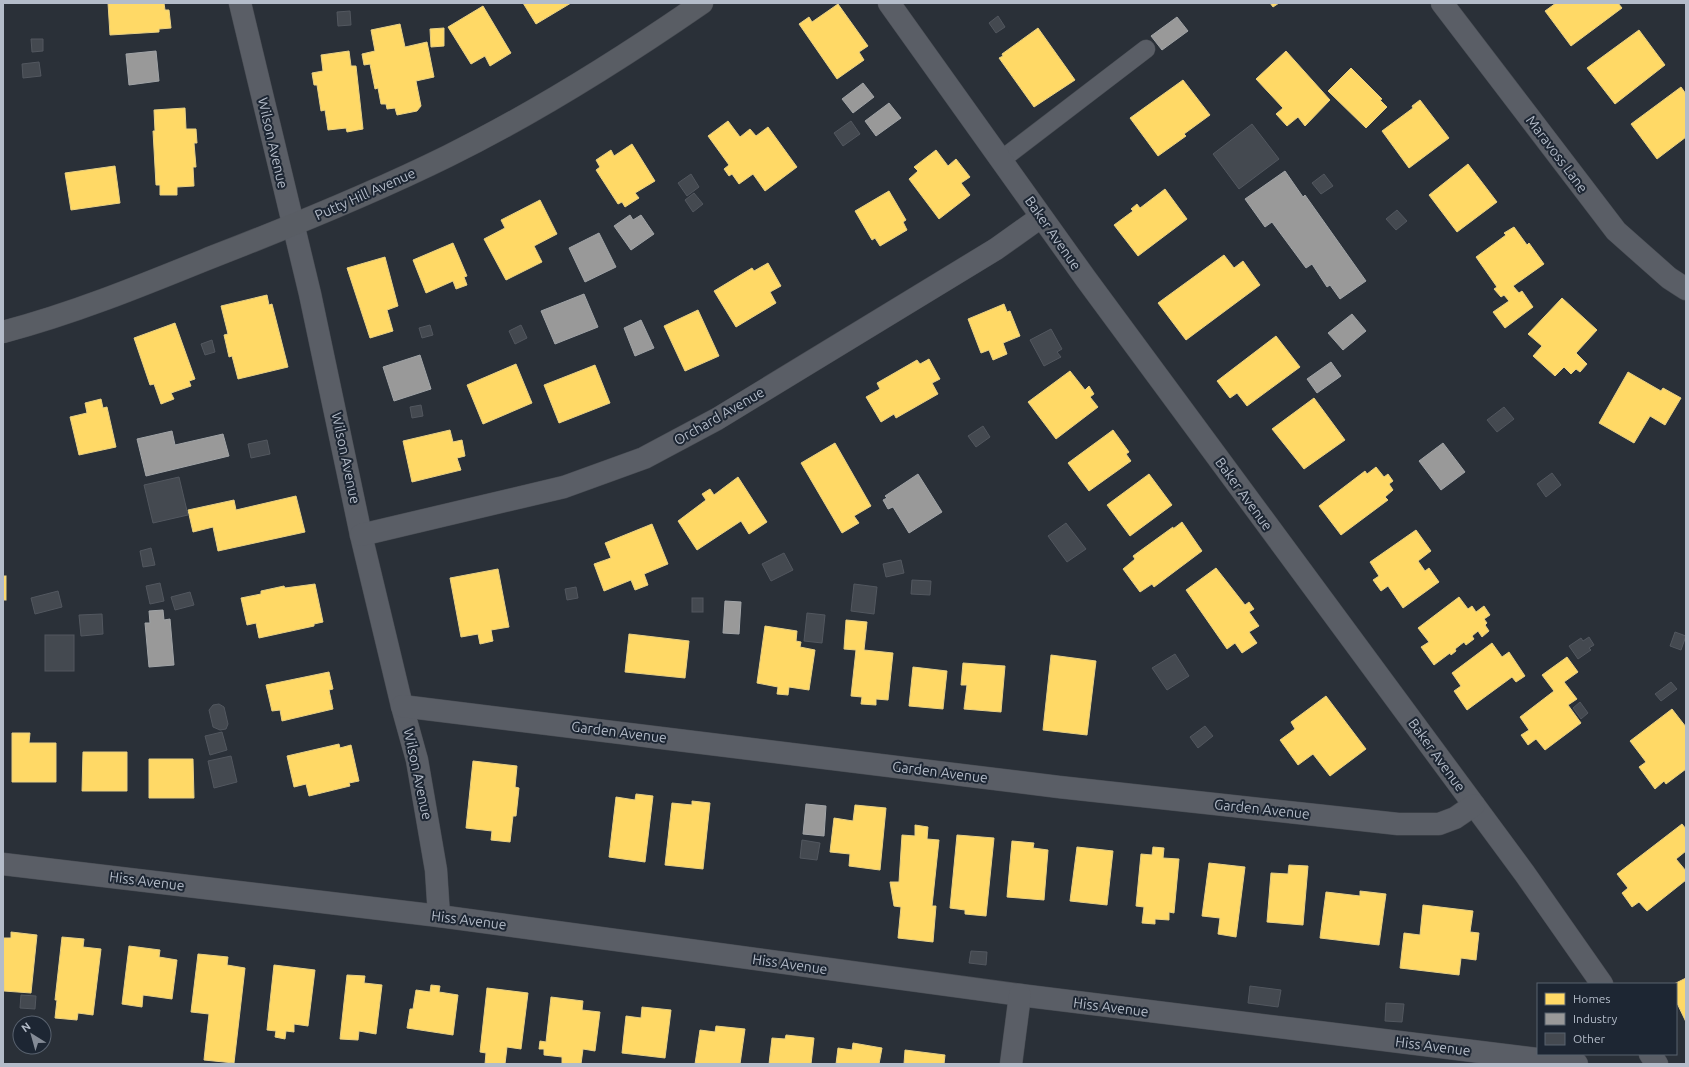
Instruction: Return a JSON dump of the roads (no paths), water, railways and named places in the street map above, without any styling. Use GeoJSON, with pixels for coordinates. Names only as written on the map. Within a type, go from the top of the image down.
{"type":"FeatureCollection","features":[{"type":"Feature","properties":{"kind":"main road","name":"Putty Hill Avenue"},"geometry":{"type":"LineString","coordinates":[[3,332],[38,322],[114,296],[293,226],[380,188],[509,124],[612,63],[702,3]]}},
{"type":"Feature","properties":{"kind":"street","name":"Wilson Avenue"},"geometry":{"type":"LineString","coordinates":[[240,3],[330,382],[361,535],[402,706],[417,760],[436,870],[439,916]]}},
{"type":"Feature","properties":{"kind":"street","name":"Baker Avenue"},"geometry":{"type":"LineString","coordinates":[[889,3],[1041,217],[1525,874],[1601,983]]}},
{"type":"Feature","properties":{"kind":"street","name":"Maravoss Lane"},"geometry":{"type":"LineString","coordinates":[[1442,3],[1616,231],[1669,278],[1686,290]]}},
{"type":"Feature","properties":{"kind":"street","name":"Orchard Avenue"},"geometry":{"type":"LineString","coordinates":[[361,535],[564,486],[644,458],[724,415],[996,249],[1041,217]]}},
{"type":"Feature","properties":{"kind":"street","name":"Garden Avenue"},"geometry":{"type":"LineString","coordinates":[[402,706],[1059,788],[1398,824],[1439,824],[1455,818],[1474,805]]}},
{"type":"Feature","properties":{"kind":"street","name":"Hiss Avenue"},"geometry":{"type":"LineString","coordinates":[[3,864],[439,916],[1020,996],[1577,1064]]}},
{"type":"Feature","properties":{"kind":"street"},"geometry":{"type":"LineString","coordinates":[[1011,1064],[1020,996]]}},
{"type":"Feature","properties":{"kind":"street"},"geometry":{"type":"LineString","coordinates":[[1651,1055],[1657,1064]]}},
{"type":"Feature","properties":{"kind":"lane"},"geometry":{"type":"LineString","coordinates":[[1001,160],[1146,49]]}}]}
